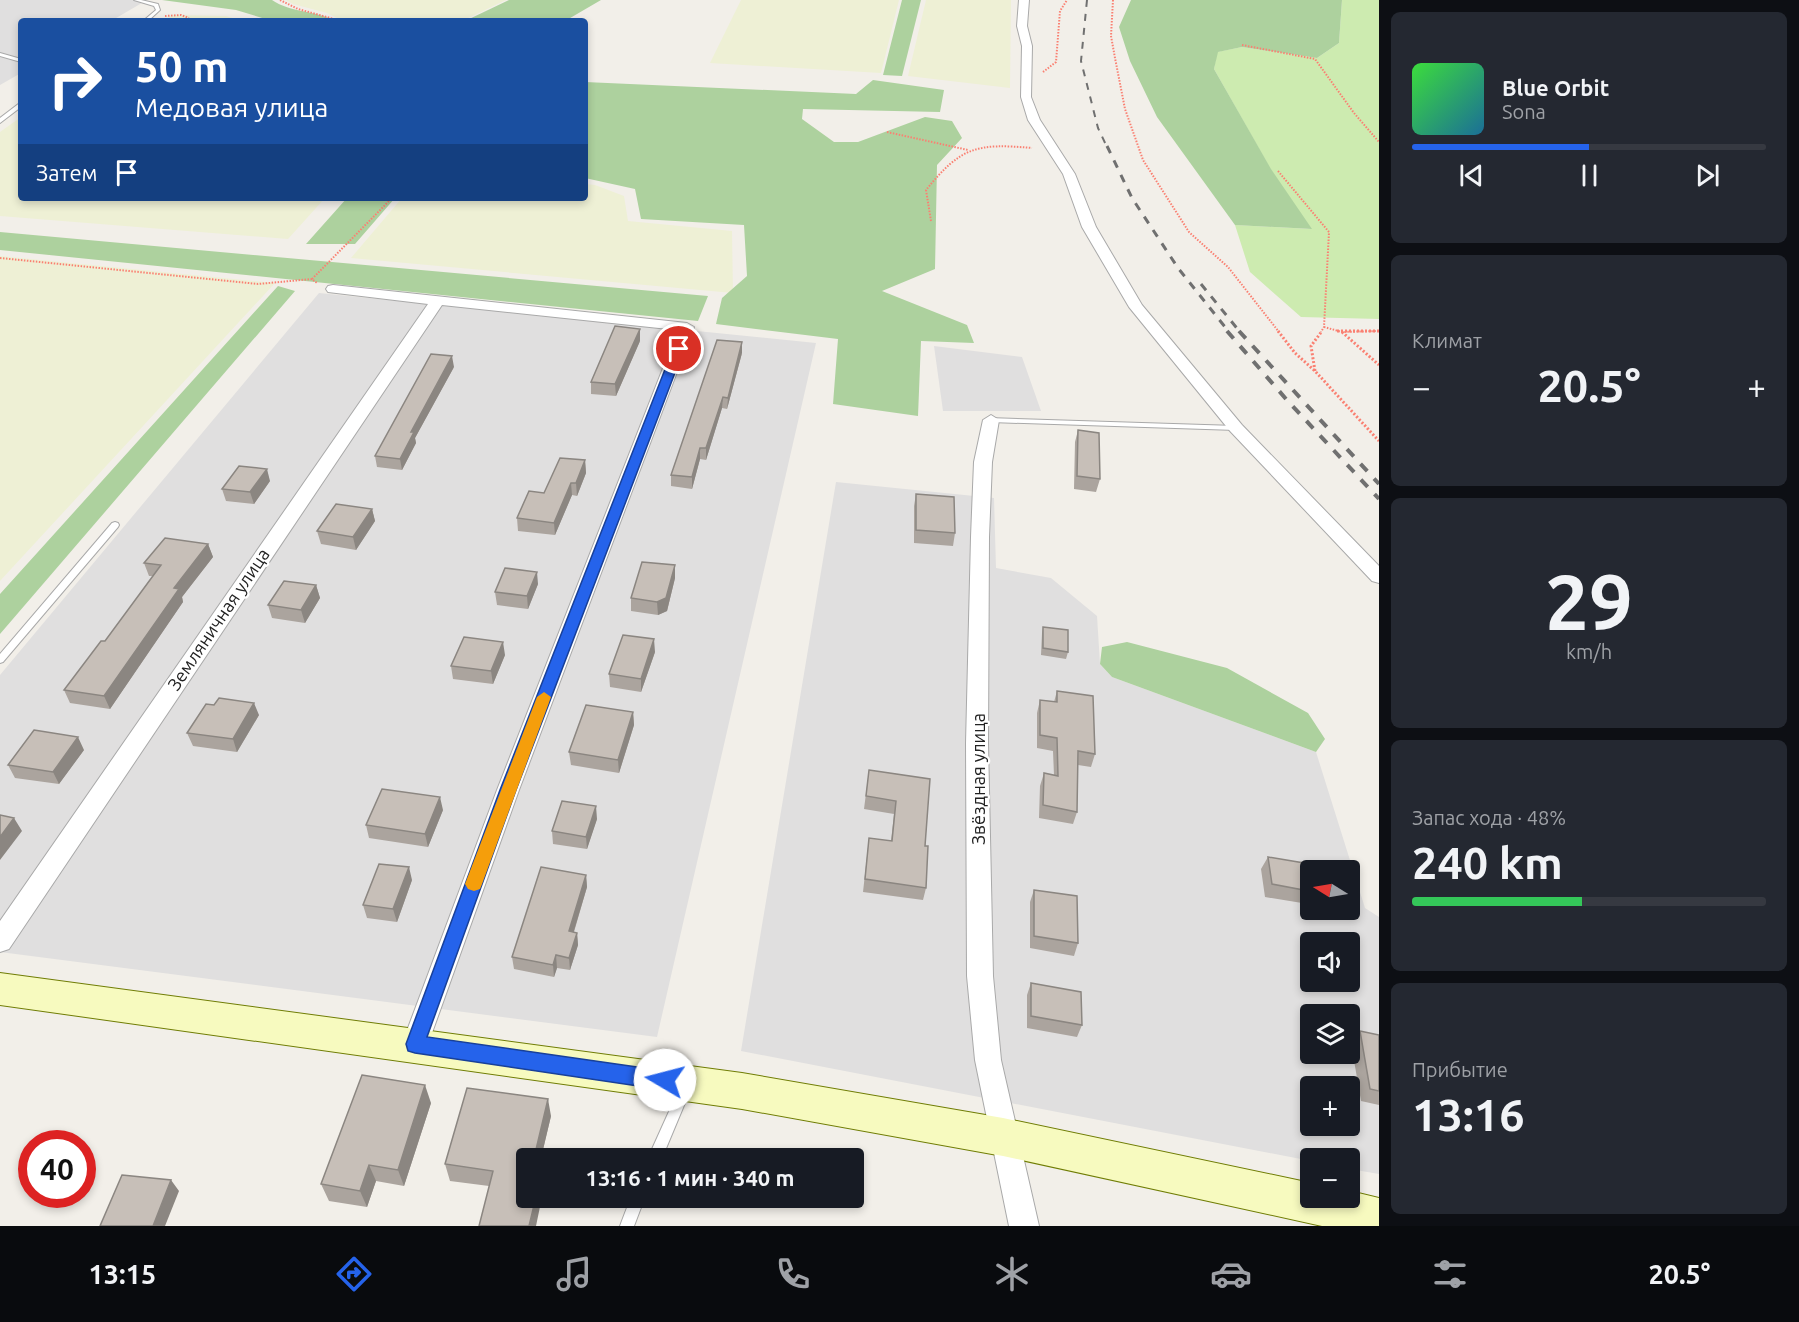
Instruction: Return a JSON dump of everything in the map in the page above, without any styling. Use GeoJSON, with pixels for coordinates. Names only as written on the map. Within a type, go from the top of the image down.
{"type":"FeatureCollection","features":[{"type":"Feature","properties":{"kind":"street"},"geometry":{"type":"LineString","coordinates":[[1024,0],[1022,26],[1027,46],[1026,97],[1034,120],[1069,174],[1089,227],[1136,307],[1236,428],[1379,577]]}},
{"type":"Feature","properties":{"kind":"street"},"geometry":{"type":"LineString","coordinates":[[333,289],[687,327],[508,790],[415,1044]]}},
{"type":"Feature","properties":{"kind":"street","name":"Земляничная улица"},"geometry":{"type":"LineString","coordinates":[[0,940],[438,300]]}},
{"type":"Feature","properties":{"kind":"street","name":"Звёздная улица"},"geometry":{"type":"LineString","coordinates":[[992,420],[983,462],[980,537],[977,743],[980,976],[988,1060],[1024,1226]]}},
{"type":"Feature","properties":{"kind":"street"},"geometry":{"type":"LineString","coordinates":[[0,989],[415,1044],[688,1084],[1003,1137],[1379,1218]]}},
{"type":"Feature","properties":{"kind":"lane"},"geometry":{"type":"LineString","coordinates":[[136,0],[156,5],[158,10],[149,18]]}},
{"type":"Feature","properties":{"kind":"lane"},"geometry":{"type":"LineString","coordinates":[[0,54],[18,60]]}},
{"type":"Feature","properties":{"kind":"lane"},"geometry":{"type":"LineString","coordinates":[[0,121],[18,106]]}},
{"type":"Feature","properties":{"kind":"lane"},"geometry":{"type":"LineString","coordinates":[[992,420],[1236,428]]}},
{"type":"Feature","properties":{"kind":"lane"},"geometry":{"type":"LineString","coordinates":[[0,660],[115,525]]}},
{"type":"Feature","properties":{"kind":"lane"},"geometry":{"type":"LineString","coordinates":[[659,1148],[688,1084]]}},
{"type":"Feature","properties":{"kind":"lane"},"geometry":{"type":"LineString","coordinates":[[627,1226],[634,1208]]}},
{"type":"Feature","properties":{"kind":"path"},"geometry":{"type":"LineString","coordinates":[[280,0],[298,9],[330,18]]}},
{"type":"Feature","properties":{"kind":"path"},"geometry":{"type":"LineString","coordinates":[[1028,83],[1056,62],[1060,11],[1067,0]]}},
{"type":"Feature","properties":{"kind":"path"},"geometry":{"type":"LineString","coordinates":[[1113,0],[1111,36],[1115,58],[1125,109],[1143,160],[1189,232],[1228,267],[1295,353],[1315,371],[1379,441]]}},
{"type":"Feature","properties":{"kind":"path"},"geometry":{"type":"LineString","coordinates":[[1242,45],[1315,59],[1354,113],[1379,142]]}},
{"type":"Feature","properties":{"kind":"path"},"geometry":{"type":"LineString","coordinates":[[887,132],[951,147],[975,150]]}},
{"type":"Feature","properties":{"kind":"path"},"geometry":{"type":"LineString","coordinates":[[931,221],[926,190],[950,163],[966,152],[1031,147],[1056,155]]}},
{"type":"Feature","properties":{"kind":"path"},"geometry":{"type":"LineString","coordinates":[[1278,171],[1329,232],[1324,327],[1311,346],[1315,371]]}},
{"type":"Feature","properties":{"kind":"path"},"geometry":{"type":"LineString","coordinates":[[0,258],[258,284],[312,279],[389,201]]}},
{"type":"Feature","properties":{"kind":"path"},"geometry":{"type":"LineString","coordinates":[[312,279],[319,285],[333,289]]}},
{"type":"Feature","properties":{"kind":"path"},"geometry":{"type":"LineString","coordinates":[[1324,327],[1342,332],[1379,331]]}},
{"type":"Feature","properties":{"kind":"path"},"geometry":{"type":"LineString","coordinates":[[1342,332],[1379,364]]}},
{"type":"Feature","properties":{"kind":"shaded area"},"geometry":{"type":"Polygon","coordinates":[[[0,0],[147,0],[116,18],[18,18],[18,75],[0,85],[0,0]]]}},
{"type":"Feature","properties":{"kind":"shaded area"},"geometry":{"type":"Polygon","coordinates":[[[319,293],[816,343],[657,1037],[0,952],[0,675],[319,293]]]}},
{"type":"Feature","properties":{"kind":"shaded area"},"geometry":{"type":"Polygon","coordinates":[[[934,346],[1022,357],[1041,411],[943,411],[934,346]]]}},
{"type":"Feature","properties":{"kind":"shaded area"},"geometry":{"type":"Polygon","coordinates":[[[836,482],[994,498],[996,568],[1051,578],[1097,616],[1100,664],[1112,677],[1316,752],[1350,860],[1300,860],[1300,920],[1360,920],[1360,892],[1365,908],[1379,917],[1379,1174],[1360,1171],[1360,1148],[1300,1148],[1300,1159],[741,1051],[836,482]]]}},
{"type":"Feature","properties":{"kind":"green space"},"geometry":{"type":"Polygon","coordinates":[[[162,0],[272,0],[287,7],[329,18],[262,18],[236,10],[162,0]]]}},
{"type":"Feature","properties":{"kind":"green space"},"geometry":{"type":"Polygon","coordinates":[[[286,0],[506,0],[468,18],[337,18],[286,0]]]}},
{"type":"Feature","properties":{"kind":"green space"},"geometry":{"type":"Polygon","coordinates":[[[509,0],[601,0],[570,18],[471,18],[509,0]]]}},
{"type":"Feature","properties":{"kind":"green space"},"geometry":{"type":"Polygon","coordinates":[[[741,0],[899,0],[881,73],[710,63],[741,0]]]}},
{"type":"Feature","properties":{"kind":"green space"},"geometry":{"type":"Polygon","coordinates":[[[902,0],[921,0],[902,76],[883,75],[902,0]]]}},
{"type":"Feature","properties":{"kind":"green space"},"geometry":{"type":"Polygon","coordinates":[[[926,0],[1011,0],[1010,88],[908,76],[926,0]]]}},
{"type":"Feature","properties":{"kind":"green space"},"geometry":{"type":"Polygon","coordinates":[[[1131,0],[1342,0],[1339,43],[1317,58],[1242,47],[1218,52],[1214,69],[1271,169],[1312,229],[1235,225],[1157,117],[1130,61],[1119,27],[1131,0]]]}},
{"type":"Feature","properties":{"kind":"green space"},"geometry":{"type":"Polygon","coordinates":[[[1342,0],[1379,0],[1379,319],[1301,317],[1250,272],[1235,225],[1311,229],[1271,170],[1214,69],[1217,52],[1242,47],[1317,58],[1339,43],[1342,0]]]}},
{"type":"Feature","properties":{"kind":"green space"},"geometry":{"type":"Polygon","coordinates":[[[172,15],[232,18],[168,18],[172,15]]]}},
{"type":"Feature","properties":{"kind":"green space"},"geometry":{"type":"Polygon","coordinates":[[[873,80],[944,90],[940,112],[803,109],[802,119],[834,142],[858,142],[925,117],[952,121],[962,138],[937,165],[935,269],[882,291],[967,325],[974,343],[921,341],[918,416],[833,404],[838,339],[716,324],[722,298],[747,276],[744,225],[641,219],[635,189],[588,179],[588,82],[856,94],[873,80]]]}},
{"type":"Feature","properties":{"kind":"green space"},"geometry":{"type":"Polygon","coordinates":[[[18,119],[18,201],[322,201],[288,239],[0,216],[0,132],[18,119]]]}},
{"type":"Feature","properties":{"kind":"green space"},"geometry":{"type":"Polygon","coordinates":[[[588,184],[624,196],[628,221],[732,231],[733,293],[351,258],[399,201],[588,201],[588,184]]]}},
{"type":"Feature","properties":{"kind":"green space"},"geometry":{"type":"Polygon","coordinates":[[[344,201],[392,201],[355,244],[306,244],[344,201]]]}},
{"type":"Feature","properties":{"kind":"green space"},"geometry":{"type":"Polygon","coordinates":[[[0,232],[708,296],[698,321],[0,250],[0,232]]]}},
{"type":"Feature","properties":{"kind":"green space"},"geometry":{"type":"Polygon","coordinates":[[[0,256],[275,283],[0,581],[0,256]]]}},
{"type":"Feature","properties":{"kind":"green space"},"geometry":{"type":"Polygon","coordinates":[[[278,286],[295,291],[0,634],[0,594],[278,286]]]}},
{"type":"Feature","properties":{"kind":"green space"},"geometry":{"type":"Polygon","coordinates":[[[1127,642],[1227,668],[1308,713],[1325,739],[1316,752],[1112,677],[1100,664],[1102,647],[1127,642]]]}},
{"type":"Feature","properties":{"kind":"building"},"geometry":{"type":"Polygon","coordinates":[[[615,326],[640,329],[615,384],[591,382],[615,326]]]}},
{"type":"Feature","properties":{"kind":"building"},"geometry":{"type":"Polygon","coordinates":[[[717,340],[742,342],[728,398],[723,397],[706,448],[700,448],[692,477],[671,475],[717,340]]]}},
{"type":"Feature","properties":{"kind":"building"},"geometry":{"type":"Polygon","coordinates":[[[431,354],[452,356],[411,432],[414,432],[400,459],[375,456],[431,354]]]}},
{"type":"Feature","properties":{"kind":"building"},"geometry":{"type":"Polygon","coordinates":[[[1078,430],[1099,433],[1100,479],[1077,476],[1078,430]]]}},
{"type":"Feature","properties":{"kind":"building"},"geometry":{"type":"Polygon","coordinates":[[[560,458],[585,460],[576,483],[571,483],[554,523],[517,518],[529,491],[544,493],[560,458]]]}},
{"type":"Feature","properties":{"kind":"building"},"geometry":{"type":"Polygon","coordinates":[[[239,466],[267,469],[250,492],[222,489],[239,466]]]}},
{"type":"Feature","properties":{"kind":"building"},"geometry":{"type":"Polygon","coordinates":[[[916,494],[954,497],[955,533],[916,530],[916,494]]]}},
{"type":"Feature","properties":{"kind":"building"},"geometry":{"type":"Polygon","coordinates":[[[336,504],[372,509],[353,537],[317,531],[336,504]]]}},
{"type":"Feature","properties":{"kind":"building"},"geometry":{"type":"Polygon","coordinates":[[[165,538],[208,544],[174,588],[179,589],[104,696],[64,690],[101,641],[105,641],[161,565],[144,563],[165,538]]]}},
{"type":"Feature","properties":{"kind":"building"},"geometry":{"type":"Polygon","coordinates":[[[642,562],[675,565],[666,598],[657,602],[631,598],[642,562]]]}},
{"type":"Feature","properties":{"kind":"building"},"geometry":{"type":"Polygon","coordinates":[[[505,568],[537,572],[527,596],[495,592],[505,568]]]}},
{"type":"Feature","properties":{"kind":"building"},"geometry":{"type":"Polygon","coordinates":[[[284,581],[316,585],[301,610],[268,605],[284,581]]]}},
{"type":"Feature","properties":{"kind":"building"},"geometry":{"type":"Polygon","coordinates":[[[1043,627],[1068,630],[1068,652],[1043,648],[1043,627]]]}},
{"type":"Feature","properties":{"kind":"building"},"geometry":{"type":"Polygon","coordinates":[[[623,635],[654,639],[641,679],[609,674],[623,635]]]}},
{"type":"Feature","properties":{"kind":"building"},"geometry":{"type":"Polygon","coordinates":[[[464,637],[503,642],[491,671],[451,666],[464,637]]]}},
{"type":"Feature","properties":{"kind":"building"},"geometry":{"type":"Polygon","coordinates":[[[1057,691],[1093,696],[1095,754],[1078,751],[1077,812],[1043,805],[1044,773],[1058,776],[1057,738],[1040,735],[1040,700],[1057,702],[1057,691]]]}},
{"type":"Feature","properties":{"kind":"building"},"geometry":{"type":"Polygon","coordinates":[[[219,698],[254,703],[233,739],[187,733],[206,704],[214,705],[219,698]]]}},
{"type":"Feature","properties":{"kind":"building"},"geometry":{"type":"Polygon","coordinates":[[[586,705],[633,712],[618,760],[569,752],[586,705]]]}},
{"type":"Feature","properties":{"kind":"building"},"geometry":{"type":"Polygon","coordinates":[[[34,730],[78,737],[53,772],[8,765],[34,730]]]}},
{"type":"Feature","properties":{"kind":"building"},"geometry":{"type":"Polygon","coordinates":[[[869,770],[930,779],[925,846],[928,846],[926,888],[865,879],[869,838],[892,841],[896,801],[866,796],[869,770]]]}},
{"type":"Feature","properties":{"kind":"building"},"geometry":{"type":"Polygon","coordinates":[[[382,789],[440,797],[425,834],[366,825],[382,789]]]}},
{"type":"Feature","properties":{"kind":"building"},"geometry":{"type":"Polygon","coordinates":[[[562,801],[596,806],[586,837],[552,831],[562,801]]]}},
{"type":"Feature","properties":{"kind":"building"},"geometry":{"type":"Polygon","coordinates":[[[0,815],[14,818],[0,837],[0,815]]]}},
{"type":"Feature","properties":{"kind":"building"},"geometry":{"type":"Polygon","coordinates":[[[1268,857],[1300,862],[1300,889],[1272,884],[1268,857]]]}},
{"type":"Feature","properties":{"kind":"building"},"geometry":{"type":"Polygon","coordinates":[[[379,864],[409,867],[393,909],[363,905],[379,864]]]}},
{"type":"Feature","properties":{"kind":"building"},"geometry":{"type":"Polygon","coordinates":[[[541,867],[586,875],[569,931],[577,933],[569,958],[556,955],[553,965],[512,957],[541,867]]]}},
{"type":"Feature","properties":{"kind":"building"},"geometry":{"type":"Polygon","coordinates":[[[1034,890],[1077,896],[1078,943],[1034,936],[1034,890]]]}},
{"type":"Feature","properties":{"kind":"building"},"geometry":{"type":"Polygon","coordinates":[[[1031,983],[1081,992],[1082,1025],[1031,1016],[1031,983]]]}},
{"type":"Feature","properties":{"kind":"building"},"geometry":{"type":"Polygon","coordinates":[[[1360,1031],[1379,1035],[1379,1091],[1370,1089],[1360,1031]]]}},
{"type":"Feature","properties":{"kind":"building"},"geometry":{"type":"Polygon","coordinates":[[[362,1075],[425,1085],[398,1170],[369,1165],[360,1191],[321,1184],[362,1075]]]}},
{"type":"Feature","properties":{"kind":"building"},"geometry":{"type":"Polygon","coordinates":[[[467,1088],[548,1099],[536,1148],[516,1148],[516,1208],[533,1208],[529,1226],[479,1226],[493,1171],[445,1164],[467,1088]]]}},
{"type":"Feature","properties":{"kind":"building"},"geometry":{"type":"Polygon","coordinates":[[[122,1175],[171,1180],[153,1226],[100,1226],[122,1175]]]}},
{"type":"Feature","properties":{"kind":"railway"},"geometry":{"type":"LineString","coordinates":[[1087,0],[1081,61],[1098,128],[1107,147]]}},
{"type":"Feature","properties":{"kind":"railway"},"geometry":{"type":"LineString","coordinates":[[1107,146],[1132,198],[1178,268],[1229,332]]}},
{"type":"Feature","properties":{"kind":"railway"},"geometry":{"type":"LineString","coordinates":[[1201,284],[1240,332]]}},
{"type":"Feature","properties":{"kind":"railway"},"geometry":{"type":"LineString","coordinates":[[1227,331],[1286,399],[1379,499]]}},
{"type":"Feature","properties":{"kind":"railway"},"geometry":{"type":"LineString","coordinates":[[1239,331],[1379,484]]}},
{"type":"Feature","properties":{"kind":"slow traffic"},"geometry":{"type":"LineString","coordinates":[[474,884],[544,697]]}},
{"type":"Feature","properties":{"kind":"route"},"geometry":{"type":"LineString","coordinates":[[665,1080],[415,1044],[508,790],[679,349]]}}]}
